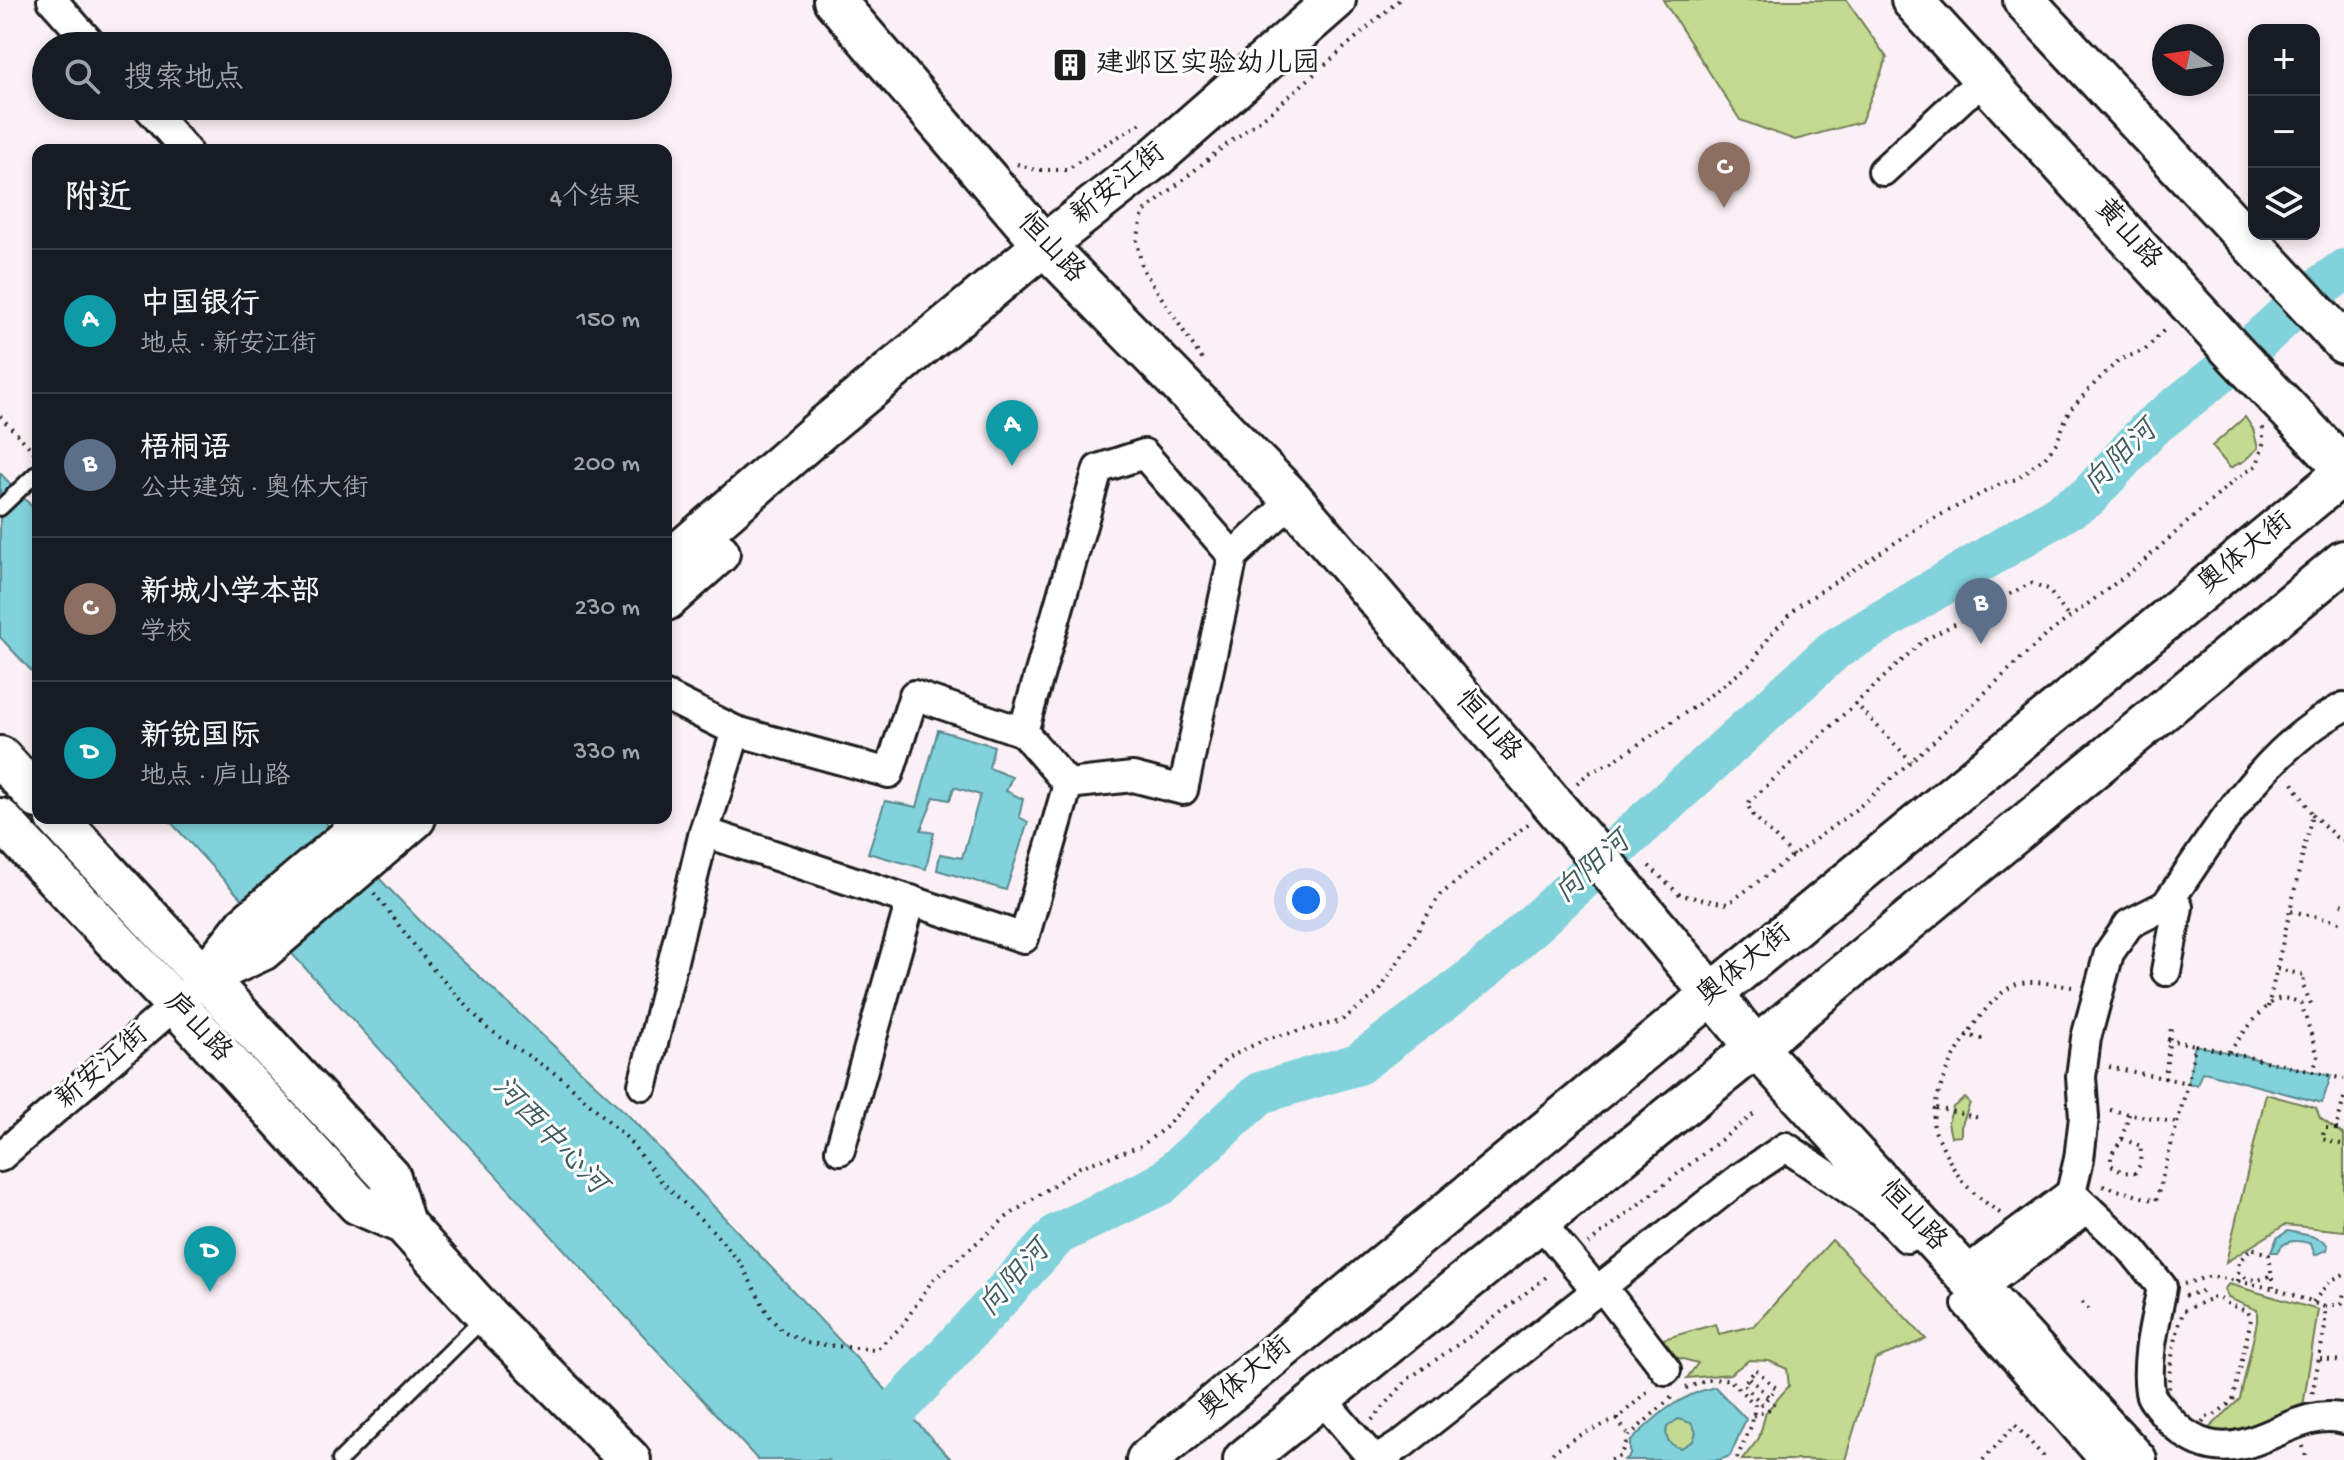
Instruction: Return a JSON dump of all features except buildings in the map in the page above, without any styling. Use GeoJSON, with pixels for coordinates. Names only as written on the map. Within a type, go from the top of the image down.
{"type":"FeatureCollection","features":[{"type":"Feature","properties":{"kind":"main road","name":"恒山路"},"geometry":{"type":"LineString","coordinates":[[834,0],[1044,245],[1293,500],[1561,797],[1756,1047],[2136,1460]]}},
{"type":"Feature","properties":{"kind":"main road","name":"新安江街"},"geometry":{"type":"LineString","coordinates":[[672,559],[825,426],[1044,245],[1155,158],[1335,0]]}},
{"type":"Feature","properties":{"kind":"main road","name":"黄山路"},"geometry":{"type":"LineString","coordinates":[[1912,0],[2344,471]]}},
{"type":"Feature","properties":{"kind":"main road"},"geometry":{"type":"LineString","coordinates":[[2024,0],[2344,343]]}},
{"type":"Feature","properties":{"kind":"main road"},"geometry":{"type":"LineString","coordinates":[[672,595],[841,447],[825,426]]}},
{"type":"Feature","properties":{"kind":"main road","name":"奥体大街"},"geometry":{"type":"LineString","coordinates":[[1147,1460],[2344,471]]}},
{"type":"Feature","properties":{"kind":"main road"},"geometry":{"type":"LineString","coordinates":[[1244,1460],[1756,1047],[2344,561]]}},
{"type":"Feature","properties":{"kind":"main road"},"geometry":{"type":"LineString","coordinates":[[0,757],[32,792]]}},
{"type":"Feature","properties":{"kind":"main road","name":"庐山路"},"geometry":{"type":"LineString","coordinates":[[0,819],[358,1204],[404,1224],[487,1316],[630,1460]]}},
{"type":"Feature","properties":{"kind":"main road","name":"庐山路"},"geometry":{"type":"LineString","coordinates":[[63,824],[390,1177],[404,1224]]}},
{"type":"Feature","properties":{"kind":"main road","name":"新安江街"},"geometry":{"type":"LineString","coordinates":[[254,937],[357,868],[393,825]]}},
{"type":"Feature","properties":{"kind":"main road","name":"新安江街"},"geometry":{"type":"LineString","coordinates":[[204,977],[393,825]]}},
{"type":"Feature","properties":{"kind":"street"},"geometry":{"type":"LineString","coordinates":[[52,0],[81,32]]}},
{"type":"Feature","properties":{"kind":"street"},"geometry":{"type":"LineString","coordinates":[[1883,171],[1964,96],[1986,81]]}},
{"type":"Feature","properties":{"kind":"street"},"geometry":{"type":"LineString","coordinates":[[159,120],[181,144]]}},
{"type":"Feature","properties":{"kind":"street"},"geometry":{"type":"LineString","coordinates":[[1023,732],[1098,469],[1144,454],[1233,556]]}},
{"type":"Feature","properties":{"kind":"street"},"geometry":{"type":"LineString","coordinates":[[1068,784],[1133,777],[1183,790],[1233,556],[1293,500]]}},
{"type":"Feature","properties":{"kind":"street"},"geometry":{"type":"LineString","coordinates":[[672,699],[736,731],[889,773],[914,695],[1023,732],[1068,784]]}},
{"type":"Feature","properties":{"kind":"street"},"geometry":{"type":"LineString","coordinates":[[2344,707],[2321,719],[2275,760],[2223,820],[2166,905],[2129,924],[2109,953],[2096,994],[2083,1062],[2079,1159],[2085,1195],[2162,1287],[2152,1343],[2150,1395],[2174,1427],[2198,1442],[2223,1448],[2255,1440],[2307,1418],[2344,1419]]}},
{"type":"Feature","properties":{"kind":"street"},"geometry":{"type":"LineString","coordinates":[[643,1085],[704,832],[736,731]]}},
{"type":"Feature","properties":{"kind":"street"},"geometry":{"type":"LineString","coordinates":[[704,832],[1024,938],[1068,784]]}},
{"type":"Feature","properties":{"kind":"street"},"geometry":{"type":"LineString","coordinates":[[840,1150],[911,900]]}},
{"type":"Feature","properties":{"kind":"street"},"geometry":{"type":"LineString","coordinates":[[2166,905],[2178,907],[2166,971]]}},
{"type":"Feature","properties":{"kind":"street","name":"新安江街"},"geometry":{"type":"LineString","coordinates":[[0,1157],[176,1005],[204,977]]}},
{"type":"Feature","properties":{"kind":"street"},"geometry":{"type":"LineString","coordinates":[[1321,1398],[1369,1453],[1402,1444],[1740,1178],[1786,1147],[1882,1212],[1934,1266],[2104,1460]]}},
{"type":"Feature","properties":{"kind":"street"},"geometry":{"type":"LineString","coordinates":[[1971,1281],[2085,1195]]}},
{"type":"Feature","properties":{"kind":"street"},"geometry":{"type":"LineString","coordinates":[[1971,1281],[2020,1231],[2085,1195]]}},
{"type":"Feature","properties":{"kind":"street"},"geometry":{"type":"LineString","coordinates":[[1540,1222],[1666,1370]]}},
{"type":"Feature","properties":{"kind":"lane"},"geometry":{"type":"LineString","coordinates":[[0,508],[32,478]]}},
{"type":"Feature","properties":{"kind":"lane"},"geometry":{"type":"LineString","coordinates":[[340,1460],[487,1316]]}},
{"type":"Feature","properties":{"kind":"path"},"geometry":{"type":"LineString","coordinates":[[1209,368],[1142,268],[1137,241],[1143,213],[1271,112],[1399,0]]}},
{"type":"Feature","properties":{"kind":"path"},"geometry":{"type":"LineString","coordinates":[[1013,163],[1036,170],[1067,170],[1147,121]]}},
{"type":"Feature","properties":{"kind":"path"},"geometry":{"type":"LineString","coordinates":[[357,868],[432,968],[487,1028],[563,1079],[627,1138],[662,1182],[712,1230],[740,1262],[769,1316],[783,1332],[807,1343],[876,1350],[901,1327],[932,1281],[1008,1216],[1080,1167],[1141,1146],[1166,1127],[1226,1059],[1265,1039],[1341,1021],[1379,992],[1440,895],[1589,773],[1612,762],[1700,703],[1752,663],[1771,634],[1801,604],[1927,522],[2002,483],[2017,479],[2045,457],[2057,442],[2069,411],[2096,382],[2119,360],[2145,350],[2172,323]]}},
{"type":"Feature","properties":{"kind":"path"},"geometry":{"type":"LineString","coordinates":[[0,416],[32,450]]}},
{"type":"Feature","properties":{"kind":"path"},"geometry":{"type":"LineString","coordinates":[[1663,878],[1680,895],[1727,904],[1859,807],[2044,637],[2138,566],[2236,479],[2257,465],[2263,444]]}},
{"type":"Feature","properties":{"kind":"path"},"geometry":{"type":"LineString","coordinates":[[1793,856],[1753,815],[1747,804],[1923,641],[2031,583],[2048,589],[2069,618]]}},
{"type":"Feature","properties":{"kind":"path"},"geometry":{"type":"LineString","coordinates":[[1855,703],[1911,761]]}},
{"type":"Feature","properties":{"kind":"path"},"geometry":{"type":"LineString","coordinates":[[2275,760],[2312,814],[2336,837],[2344,840]]}},
{"type":"Feature","properties":{"kind":"path"},"geometry":{"type":"LineString","coordinates":[[2268,1007],[2312,814]]}},
{"type":"Feature","properties":{"kind":"path"},"geometry":{"type":"LineString","coordinates":[[2291,911],[2344,923]]}},
{"type":"Feature","properties":{"kind":"path"},"geometry":{"type":"LineString","coordinates":[[2277,969],[2304,975],[2303,986],[2313,1008]]}},
{"type":"Feature","properties":{"kind":"path"},"geometry":{"type":"LineString","coordinates":[[2020,1231],[1955,1175],[1934,1127],[1936,1108],[1950,1066],[1965,1035],[1996,996],[2018,984],[2040,983],[2076,987],[2096,994]]}},
{"type":"Feature","properties":{"kind":"path"},"geometry":{"type":"LineString","coordinates":[[2229,1052],[2268,1007],[2277,999],[2286,998],[2301,1003],[2318,1056],[2313,1072]]}},
{"type":"Feature","properties":{"kind":"path"},"geometry":{"type":"LineString","coordinates":[[2165,1079],[2167,1040],[2171,1027]]}},
{"type":"Feature","properties":{"kind":"path"},"geometry":{"type":"LineString","coordinates":[[1965,1035],[1983,1039]]}},
{"type":"Feature","properties":{"kind":"path"},"geometry":{"type":"LineString","coordinates":[[2167,1040],[2344,1079]]}},
{"type":"Feature","properties":{"kind":"path"},"geometry":{"type":"LineString","coordinates":[[2085,1195],[2156,1201],[2188,1083],[2195,1045]]}},
{"type":"Feature","properties":{"kind":"path"},"geometry":{"type":"LineString","coordinates":[[2083,1062],[2188,1083]]}},
{"type":"Feature","properties":{"kind":"path"},"geometry":{"type":"LineString","coordinates":[[2336,1129],[2344,1098]]}},
{"type":"Feature","properties":{"kind":"path"},"geometry":{"type":"LineString","coordinates":[[1936,1108],[1979,1118]]}},
{"type":"Feature","properties":{"kind":"path"},"geometry":{"type":"LineString","coordinates":[[2083,1108],[2178,1123]]}},
{"type":"Feature","properties":{"kind":"path"},"geometry":{"type":"LineString","coordinates":[[1369,1453],[1408,1379],[1476,1332],[1754,1114]]}},
{"type":"Feature","properties":{"kind":"path"},"geometry":{"type":"LineString","coordinates":[[2122,1139],[2141,1146],[2140,1165],[2135,1173],[2122,1172],[2111,1165],[2111,1155],[2122,1139],[2129,1114]]}},
{"type":"Feature","properties":{"kind":"path"},"geometry":{"type":"LineString","coordinates":[[2341,1144],[2322,1139],[2325,1128],[2344,1130]]}},
{"type":"Feature","properties":{"kind":"path"},"geometry":{"type":"LineString","coordinates":[[1944,1151],[1949,1143]]}},
{"type":"Feature","properties":{"kind":"path"},"geometry":{"type":"LineString","coordinates":[[2237,1281],[2239,1261],[2252,1248],[2269,1255],[2272,1288]]}},
{"type":"Feature","properties":{"kind":"path"},"geometry":{"type":"LineString","coordinates":[[2238,1272],[2256,1280],[2272,1274]]}},
{"type":"Feature","properties":{"kind":"path"},"geometry":{"type":"LineString","coordinates":[[2313,1302],[2330,1281],[2344,1274]]}},
{"type":"Feature","properties":{"kind":"path"},"geometry":{"type":"LineString","coordinates":[[2162,1287],[2183,1285],[2211,1276],[2272,1288],[2325,1307],[2342,1303],[2344,1292]]}},
{"type":"Feature","properties":{"kind":"path"},"geometry":{"type":"LineString","coordinates":[[2212,1298],[2219,1298],[2248,1312],[2251,1319],[2233,1401],[2213,1416],[2206,1417],[2200,1427],[2189,1428],[2173,1410],[2168,1395],[2174,1345],[2183,1311],[2212,1298]]}},
{"type":"Feature","properties":{"kind":"path"},"geometry":{"type":"LineString","coordinates":[[2082,1302],[2092,1313]]}},
{"type":"Feature","properties":{"kind":"path"},"geometry":{"type":"LineString","coordinates":[[2307,1418],[2320,1359],[2325,1307]]}},
{"type":"Feature","properties":{"kind":"path"},"geometry":{"type":"LineString","coordinates":[[2320,1359],[2344,1361]]}},
{"type":"Feature","properties":{"kind":"path"},"geometry":{"type":"LineString","coordinates":[[1548,1460],[1555,1450],[1580,1435],[1617,1419],[1666,1370]]}},
{"type":"Feature","properties":{"kind":"path"},"geometry":{"type":"LineString","coordinates":[[1756,1370],[1776,1388],[1762,1404],[1743,1384],[1749,1378],[1756,1370]]}},
{"type":"Feature","properties":{"kind":"path"},"geometry":{"type":"LineString","coordinates":[[1749,1378],[1769,1397]]}},
{"type":"Feature","properties":{"kind":"path"},"geometry":{"type":"LineString","coordinates":[[1610,1460],[1620,1456],[1629,1436],[1678,1391],[1708,1380],[1729,1379],[1755,1405],[1737,1458],[1733,1460]]}},
{"type":"Feature","properties":{"kind":"path"},"geometry":{"type":"LineString","coordinates":[[1752,1395],[1767,1379]]}},
{"type":"Feature","properties":{"kind":"path"},"geometry":{"type":"LineString","coordinates":[[1737,1388],[1745,1386]]}},
{"type":"Feature","properties":{"kind":"path"},"geometry":{"type":"LineString","coordinates":[[1753,1416],[1768,1410],[1774,1403]]}},
{"type":"Feature","properties":{"kind":"path"},"geometry":{"type":"LineString","coordinates":[[1617,1419],[1629,1436]]}},
{"type":"Feature","properties":{"kind":"path"},"geometry":{"type":"LineString","coordinates":[[1983,1460],[2015,1425],[2043,1456],[2043,1460]]}},
{"type":"Feature","properties":{"kind":"green space"},"geometry":{"type":"Polygon","coordinates":[[[1663,0],[1846,0],[1887,58],[1861,122],[1795,140],[1740,120],[1663,0]]]}},
{"type":"Feature","properties":{"kind":"green space"},"geometry":{"type":"Polygon","coordinates":[[[2245,417],[2253,429],[2258,448],[2244,461],[2230,468],[2212,446],[2245,417]]]}},
{"type":"Feature","properties":{"kind":"green space"},"geometry":{"type":"Polygon","coordinates":[[[2266,1094],[2316,1108],[2320,1118],[2344,1135],[2344,1231],[2285,1225],[2226,1262],[2266,1094]]]}},
{"type":"Feature","properties":{"kind":"green space"},"geometry":{"type":"Polygon","coordinates":[[[1965,1098],[1970,1103],[1961,1136],[1951,1137],[1948,1123],[1953,1107],[1965,1098]]]}},
{"type":"Feature","properties":{"kind":"green space"},"geometry":{"type":"Polygon","coordinates":[[[1832,1240],[1926,1339],[1875,1359],[1845,1460],[1742,1460],[1759,1438],[1766,1412],[1789,1386],[1787,1369],[1769,1361],[1749,1360],[1730,1374],[1687,1378],[1698,1363],[1664,1354],[1656,1341],[1716,1324],[1719,1334],[1754,1326],[1832,1240]]]}},
{"type":"Feature","properties":{"kind":"green space"},"geometry":{"type":"Polygon","coordinates":[[[2229,1284],[2318,1310],[2302,1413],[2247,1438],[2206,1431],[2240,1399],[2257,1322],[2257,1310],[2228,1298],[2224,1289],[2229,1284]]]}},
{"type":"Feature","properties":{"kind":"green space"},"geometry":{"type":"Polygon","coordinates":[[[1681,1418],[1687,1419],[1695,1427],[1695,1439],[1687,1447],[1681,1448],[1675,1447],[1667,1439],[1666,1433],[1667,1427],[1675,1419],[1681,1418]]]}},
{"type":"Feature","properties":{"kind":"water"},"geometry":{"type":"Polygon","coordinates":[[[0,473],[32,507],[32,672],[0,637],[0,473]]]}},
{"type":"Feature","properties":{"kind":"water"},"geometry":{"type":"Polygon","coordinates":[[[938,730],[994,746],[989,768],[1012,777],[1006,791],[1023,799],[1019,817],[1028,822],[1006,890],[937,870],[940,854],[962,858],[980,795],[954,787],[950,800],[934,797],[921,830],[934,833],[926,869],[868,853],[885,801],[917,807],[938,730]]]}},
{"type":"Feature","properties":{"kind":"water","name":"河西中心河"},"geometry":{"type":"Polygon","coordinates":[[[173,824],[327,824],[427,928],[627,1114],[952,1460],[758,1460],[173,824]]]}},
{"type":"Feature","properties":{"kind":"water"},"geometry":{"type":"Polygon","coordinates":[[[2195,1045],[2331,1076],[2322,1103],[2202,1072],[2197,1085],[2188,1083],[2195,1045]]]}},
{"type":"Feature","properties":{"kind":"water"},"geometry":{"type":"Polygon","coordinates":[[[2288,1231],[2324,1241],[2327,1250],[2315,1255],[2311,1244],[2297,1241],[2284,1244],[2278,1252],[2271,1252],[2277,1238],[2288,1231]]]}},
{"type":"Feature","properties":{"kind":"water"},"geometry":{"type":"Polygon","coordinates":[[[1715,1387],[1746,1419],[1730,1456],[1719,1460],[1624,1460],[1630,1455],[1630,1442],[1649,1423],[1679,1401],[1715,1387]],[[1678,1419],[1667,1427],[1666,1435],[1671,1444],[1681,1448],[1693,1441],[1696,1432],[1691,1423],[1678,1419]]]}},
{"type":"Feature","properties":{"kind":"waterway","name":"向阳河"},"geometry":{"type":"LineString","coordinates":[[851,1460],[1058,1234],[1161,1184],[1260,1093],[1358,1064],[1482,971],[1834,650],[2088,497],[2150,428],[2239,358],[2304,299],[2344,270]]}},
{"type":"Feature","properties":{"kind":"place","name":"建邺区实验幼儿园"},"geometry":{"type":"Point","coordinates":[1070,65]}},
{"type":"Feature","properties":{"kind":"place","name":"新城小学本部"},"geometry":{"type":"Point","coordinates":[1724,208]}},
{"type":"Feature","properties":{"kind":"place","name":"中国银行"},"geometry":{"type":"Point","coordinates":[1012,466]}},
{"type":"Feature","properties":{"kind":"place","name":"梧桐语"},"geometry":{"type":"Point","coordinates":[1981,644]}},
{"type":"Feature","properties":{"kind":"place","name":"新锐国际"},"geometry":{"type":"Point","coordinates":[210,1292]}}]}
